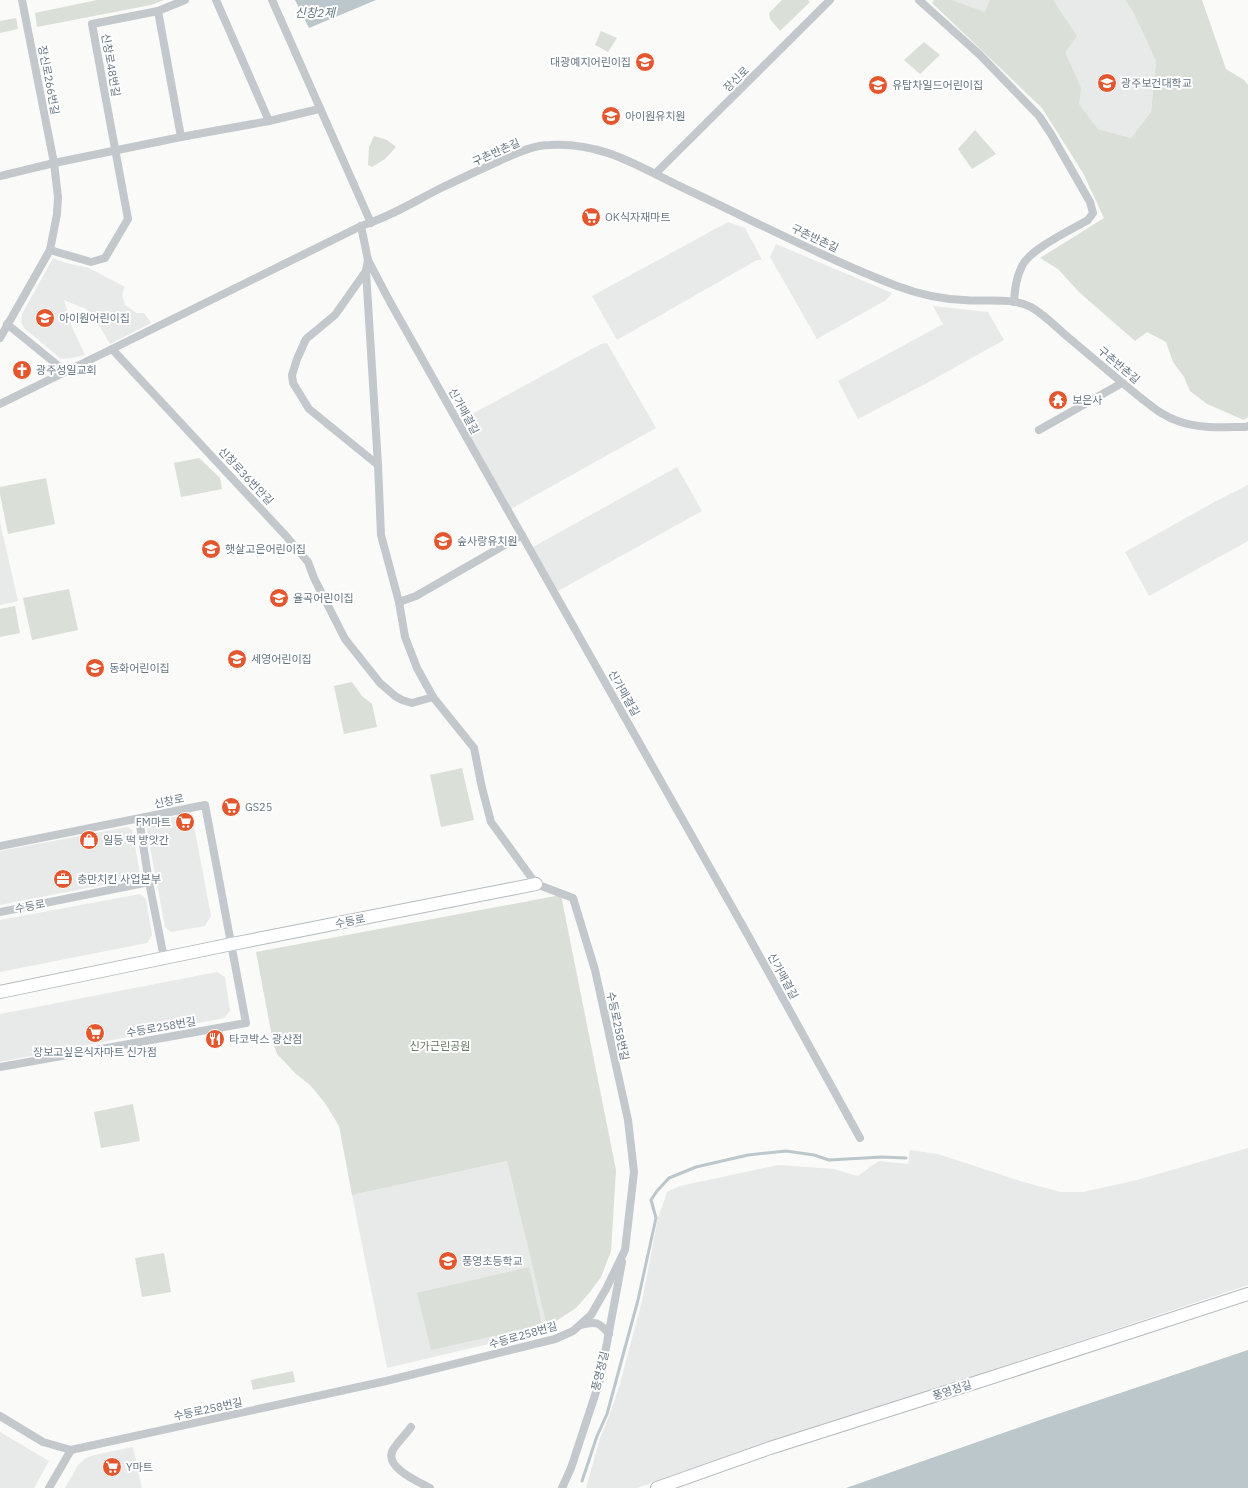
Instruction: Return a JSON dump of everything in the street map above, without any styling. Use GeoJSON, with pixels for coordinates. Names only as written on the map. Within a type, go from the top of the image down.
{"type":"FeatureCollection","features":[{"type":"Feature","properties":{"kind":"street","name":"장신로266번길"},"geometry":{"type":"LineString","coordinates":[[22,0],[54,163],[58,197],[50,250]]}},
{"type":"Feature","properties":{"kind":"street","name":"신창로48번길"},"geometry":{"type":"LineString","coordinates":[[50,250],[91,262],[105,258],[128,219],[92,24],[158,11],[185,0]]}},
{"type":"Feature","properties":{"kind":"street"},"geometry":{"type":"LineString","coordinates":[[216,0],[269,121]]}},
{"type":"Feature","properties":{"kind":"street"},"geometry":{"type":"LineString","coordinates":[[272,0],[319,109],[371,223]]}},
{"type":"Feature","properties":{"kind":"street","name":"장신로"},"geometry":{"type":"LineString","coordinates":[[656,173],[830,0]]}},
{"type":"Feature","properties":{"kind":"street"},"geometry":{"type":"LineString","coordinates":[[919,0],[980,55],[1039,116],[1090,202],[1093,213],[1088,220],[1037,250],[1023,264],[1015,284],[1014,302]]}},
{"type":"Feature","properties":{"kind":"street"},"geometry":{"type":"LineString","coordinates":[[158,11],[181,137]]}},
{"type":"Feature","properties":{"kind":"street"},"geometry":{"type":"LineString","coordinates":[[0,176],[54,163],[269,121],[319,109]]}},
{"type":"Feature","properties":{"kind":"street","name":"구촌반촌길"},"geometry":{"type":"LineString","coordinates":[[361,226],[386,217],[441,188],[523,151],[547,144],[570,145],[605,152],[626,159],[656,173],[680,187],[850,267],[900,287],[936,297],[1025,304],[1034,309],[1122,383],[1165,416],[1179,422],[1201,426],[1248,426]]}},
{"type":"Feature","properties":{"kind":"street"},"geometry":{"type":"LineString","coordinates":[[0,404],[361,226]]}},
{"type":"Feature","properties":{"kind":"street","name":"신가매결길"},"geometry":{"type":"LineString","coordinates":[[361,226],[368,260],[390,302],[749,937],[860,1138]]}},
{"type":"Feature","properties":{"kind":"street"},"geometry":{"type":"LineString","coordinates":[[0,338],[50,250]]}},
{"type":"Feature","properties":{"kind":"street","name":"신가매결길"},"geometry":{"type":"LineString","coordinates":[[368,260],[366,271],[381,535],[399,602],[405,637],[417,668],[433,697],[474,748],[491,822],[536,884]]}},
{"type":"Feature","properties":{"kind":"street","name":"신가매결길"},"geometry":{"type":"LineString","coordinates":[[366,271],[335,315],[306,339],[292,375],[293,383],[309,409],[378,465]]}},
{"type":"Feature","properties":{"kind":"street"},"geometry":{"type":"LineString","coordinates":[[7,324],[66,372]]}},
{"type":"Feature","properties":{"kind":"street","name":"신창로36번안길"},"geometry":{"type":"LineString","coordinates":[[112,349],[271,519],[308,562],[314,578],[345,639],[380,683],[398,698],[412,703],[433,697]]}},
{"type":"Feature","properties":{"kind":"street"},"geometry":{"type":"LineString","coordinates":[[1039,430],[1122,383]]}},
{"type":"Feature","properties":{"kind":"street"},"geometry":{"type":"LineString","coordinates":[[399,602],[416,596],[522,535]]}},
{"type":"Feature","properties":{"kind":"street","name":"신창로"},"geometry":{"type":"LineString","coordinates":[[0,846],[205,805],[232,944]]}},
{"type":"Feature","properties":{"kind":"street"},"geometry":{"type":"LineString","coordinates":[[139,819],[149,882],[164,958]]}},
{"type":"Feature","properties":{"kind":"street","name":"수등로"},"geometry":{"type":"LineString","coordinates":[[0,912],[149,882]]}},
{"type":"Feature","properties":{"kind":"street","name":"수등로"},"geometry":{"type":"LineString","coordinates":[[0,992],[232,944],[536,884]]}},
{"type":"Feature","properties":{"kind":"street","name":"수등로258번길"},"geometry":{"type":"LineString","coordinates":[[0,1416],[43,1442],[71,1450],[394,1380],[555,1339],[573,1331],[591,1315],[606,1289],[625,1250],[634,1172],[628,1120],[595,970],[573,898],[536,884]]}},
{"type":"Feature","properties":{"kind":"street","name":"수등로258번길"},"geometry":{"type":"LineString","coordinates":[[0,1067],[246,1023],[232,944]]}},
{"type":"Feature","properties":{"kind":"street","name":"풍영정길"},"geometry":{"type":"LineString","coordinates":[[562,1488],[571,1468],[600,1380],[625,1250]]}},
{"type":"Feature","properties":{"kind":"street","name":"풍영정길"},"geometry":{"type":"LineString","coordinates":[[657,1488],[770,1448],[993,1378],[1248,1294]]}},
{"type":"Feature","properties":{"kind":"street"},"geometry":{"type":"LineString","coordinates":[[578,1326],[592,1322],[601,1324],[609,1334]]}},
{"type":"Feature","properties":{"kind":"street"},"geometry":{"type":"LineString","coordinates":[[411,1428],[392,1452],[392,1460],[397,1469],[430,1488]]}},
{"type":"Feature","properties":{"kind":"street"},"geometry":{"type":"LineString","coordinates":[[49,1488],[71,1450]]}},
{"type":"Feature","properties":{"kind":"shaded area","name":"광주보건대학교"},"geometry":{"type":"Polygon","coordinates":[[[952,0],[1125,0],[1133,12],[1156,61],[1151,112],[1131,138],[1098,129],[1079,104],[985,12],[952,0]]]}},
{"type":"Feature","properties":{"kind":"shaded area"},"geometry":{"type":"Polygon","coordinates":[[[728,222],[745,228],[762,260],[757,260],[617,340],[592,296],[728,222]]]}},
{"type":"Feature","properties":{"kind":"shaded area"},"geometry":{"type":"Polygon","coordinates":[[[776,244],[892,293],[886,300],[817,339],[770,257],[776,244]]]}},
{"type":"Feature","properties":{"kind":"shaded area"},"geometry":{"type":"Polygon","coordinates":[[[53,258],[66,263],[89,268],[125,287],[122,294],[125,305],[137,313],[144,313],[151,323],[110,344],[96,320],[86,309],[64,300],[72,327],[85,355],[61,359],[24,328],[21,322],[22,314],[53,258]]]}},
{"type":"Feature","properties":{"kind":"shaded area"},"geometry":{"type":"Polygon","coordinates":[[[933,306],[988,312],[1004,340],[858,419],[838,381],[943,324],[933,306]]]}},
{"type":"Feature","properties":{"kind":"shaded area"},"geometry":{"type":"Polygon","coordinates":[[[607,343],[656,428],[511,509],[461,420],[601,344],[607,343]]]}},
{"type":"Feature","properties":{"kind":"shaded area"},"geometry":{"type":"Polygon","coordinates":[[[677,467],[702,511],[558,591],[533,547],[677,467]]]}},
{"type":"Feature","properties":{"kind":"shaded area"},"geometry":{"type":"Polygon","coordinates":[[[1248,485],[1248,541],[1149,596],[1125,552],[1216,501],[1248,485]]]}},
{"type":"Feature","properties":{"kind":"shaded area"},"geometry":{"type":"Polygon","coordinates":[[[0,522],[18,601],[0,605],[0,522]]]}},
{"type":"Feature","properties":{"kind":"shaded area"},"geometry":{"type":"Polygon","coordinates":[[[185,815],[193,821],[211,916],[205,926],[171,932],[165,927],[146,825],[148,822],[185,815]]]}},
{"type":"Feature","properties":{"kind":"shaded area"},"geometry":{"type":"Polygon","coordinates":[[[127,827],[132,830],[140,873],[134,879],[0,905],[0,851],[127,827]]]}},
{"type":"Feature","properties":{"kind":"shaded area"},"geometry":{"type":"Polygon","coordinates":[[[140,894],[146,899],[152,935],[147,943],[0,972],[0,920],[140,894]]]}},
{"type":"Feature","properties":{"kind":"shaded area"},"geometry":{"type":"Polygon","coordinates":[[[217,972],[225,977],[230,1011],[224,1018],[0,1062],[0,1014],[217,972]]]}},
{"type":"Feature","properties":{"kind":"shaded area"},"geometry":{"type":"Polygon","coordinates":[[[1248,1148],[1248,1285],[637,1488],[586,1488],[600,1438],[619,1387],[642,1301],[658,1218],[667,1192],[680,1186],[778,1165],[834,1169],[858,1176],[879,1161],[908,1164],[910,1150],[938,1154],[1020,1181],[1061,1192],[1083,1192],[1137,1180],[1248,1148]]]}},
{"type":"Feature","properties":{"kind":"shaded area","name":"풍영초등학교"},"geometry":{"type":"Polygon","coordinates":[[[507,1161],[547,1327],[536,1333],[387,1368],[352,1195],[507,1161]]]}},
{"type":"Feature","properties":{"kind":"shaded area"},"geometry":{"type":"Polygon","coordinates":[[[0,1432],[49,1461],[34,1488],[0,1488],[0,1432]]]}},
{"type":"Feature","properties":{"kind":"shaded area","name":"Y마트"},"geometry":{"type":"Polygon","coordinates":[[[133,1447],[142,1488],[65,1488],[78,1465],[86,1458],[133,1447]]]}},
{"type":"Feature","properties":{"kind":"green space"},"geometry":{"type":"Polygon","coordinates":[[[97,0],[164,0],[151,5],[37,27],[35,13],[97,0]]]}},
{"type":"Feature","properties":{"kind":"green space"},"geometry":{"type":"Polygon","coordinates":[[[782,0],[808,0],[810,2],[780,31],[770,19],[769,13],[782,0]]]}},
{"type":"Feature","properties":{"kind":"green space"},"geometry":{"type":"Polygon","coordinates":[[[934,0],[952,0],[985,12],[990,0],[1053,0],[1077,36],[1065,52],[1081,88],[1079,104],[1098,129],[1131,138],[1151,112],[1156,61],[1133,12],[1125,0],[1202,0],[1226,69],[1244,80],[1248,85],[1248,417],[1244,420],[1207,404],[1190,391],[1184,377],[1173,362],[1166,342],[1147,332],[1135,341],[1079,292],[1058,269],[1040,258],[1104,218],[1083,173],[1042,108],[932,3],[934,0]]]}},
{"type":"Feature","properties":{"kind":"green space"},"geometry":{"type":"Polygon","coordinates":[[[16,18],[18,29],[0,33],[0,21],[16,18]]]}},
{"type":"Feature","properties":{"kind":"green space"},"geometry":{"type":"Polygon","coordinates":[[[601,31],[617,38],[608,52],[595,45],[601,31]]]}},
{"type":"Feature","properties":{"kind":"green space"},"geometry":{"type":"Polygon","coordinates":[[[924,42],[940,55],[920,74],[904,60],[924,42]]]}},
{"type":"Feature","properties":{"kind":"green space"},"geometry":{"type":"Polygon","coordinates":[[[975,130],[996,154],[972,169],[958,149],[975,130]]]}},
{"type":"Feature","properties":{"kind":"green space"},"geometry":{"type":"Polygon","coordinates":[[[374,136],[387,140],[396,147],[385,159],[372,167],[368,165],[369,147],[374,136]]]}},
{"type":"Feature","properties":{"kind":"green space"},"geometry":{"type":"Polygon","coordinates":[[[199,458],[220,478],[222,489],[181,497],[174,463],[199,458]]]}},
{"type":"Feature","properties":{"kind":"green space"},"geometry":{"type":"Polygon","coordinates":[[[46,478],[55,524],[8,534],[0,487],[46,478]]]}},
{"type":"Feature","properties":{"kind":"green space"},"geometry":{"type":"Polygon","coordinates":[[[69,589],[78,630],[32,640],[23,598],[69,589]]]}},
{"type":"Feature","properties":{"kind":"green space"},"geometry":{"type":"Polygon","coordinates":[[[15,606],[20,633],[0,637],[0,609],[15,606]]]}},
{"type":"Feature","properties":{"kind":"green space"},"geometry":{"type":"Polygon","coordinates":[[[352,682],[362,696],[372,704],[377,727],[344,734],[334,686],[352,682]]]}},
{"type":"Feature","properties":{"kind":"green space"},"geometry":{"type":"Polygon","coordinates":[[[462,768],[474,820],[441,827],[430,775],[462,768]]]}},
{"type":"Feature","properties":{"kind":"green space","name":"신가근린공원"},"geometry":{"type":"Polygon","coordinates":[[[561,895],[616,1170],[611,1251],[601,1277],[576,1308],[547,1327],[507,1161],[352,1195],[339,1126],[325,1103],[310,1085],[296,1074],[277,1054],[273,1042],[256,952],[561,895]]]}},
{"type":"Feature","properties":{"kind":"green space"},"geometry":{"type":"Polygon","coordinates":[[[133,1104],[140,1141],[101,1148],[94,1112],[133,1104]]]}},
{"type":"Feature","properties":{"kind":"green space"},"geometry":{"type":"Polygon","coordinates":[[[164,1253],[171,1292],[142,1297],[135,1258],[164,1253]]]}},
{"type":"Feature","properties":{"kind":"green space"},"geometry":{"type":"Polygon","coordinates":[[[529,1267],[542,1325],[431,1350],[417,1293],[529,1267]]]}},
{"type":"Feature","properties":{"kind":"green space"},"geometry":{"type":"Polygon","coordinates":[[[293,1371],[295,1382],[253,1390],[251,1380],[293,1371]]]}},
{"type":"Feature","properties":{"kind":"water","name":"신창2제"},"geometry":{"type":"Polygon","coordinates":[[[295,0],[376,0],[309,28],[295,0]]]}},
{"type":"Feature","properties":{"kind":"water"},"geometry":{"type":"Polygon","coordinates":[[[1248,1350],[1248,1488],[846,1488],[1040,1420],[1248,1350]]]}},
{"type":"Feature","properties":{"kind":"waterway"},"geometry":{"type":"LineString","coordinates":[[582,1481],[597,1436],[607,1414],[638,1300],[656,1218],[651,1200],[669,1178],[696,1167],[748,1155],[786,1151],[814,1155],[829,1160],[882,1157],[906,1158]]}},
{"type":"Feature","properties":{"kind":"place","name":"대광예지어린이집"},"geometry":{"type":"Point","coordinates":[645,62]}},
{"type":"Feature","properties":{"kind":"place","name":"광주보건대학교"},"geometry":{"type":"Point","coordinates":[1107,83]}},
{"type":"Feature","properties":{"kind":"place","name":"유탑차일드어린이집"},"geometry":{"type":"Point","coordinates":[878,85]}},
{"type":"Feature","properties":{"kind":"place","name":"아이원유치원"},"geometry":{"type":"Point","coordinates":[611,116]}},
{"type":"Feature","properties":{"kind":"place","name":"OK식자재마트"},"geometry":{"type":"Point","coordinates":[591,217]}},
{"type":"Feature","properties":{"kind":"place","name":"아이원어린이집"},"geometry":{"type":"Point","coordinates":[45,318]}},
{"type":"Feature","properties":{"kind":"place","name":"광주성일교회"},"geometry":{"type":"Point","coordinates":[22,370]}},
{"type":"Feature","properties":{"kind":"place","name":"보은사"},"geometry":{"type":"Point","coordinates":[1058,400]}},
{"type":"Feature","properties":{"kind":"place","name":"숲사랑유치원"},"geometry":{"type":"Point","coordinates":[443,541]}},
{"type":"Feature","properties":{"kind":"place","name":"햇살고은어린이집"},"geometry":{"type":"Point","coordinates":[211,549]}},
{"type":"Feature","properties":{"kind":"place","name":"율곡어린이집"},"geometry":{"type":"Point","coordinates":[279,598]}},
{"type":"Feature","properties":{"kind":"place","name":"세영어린이집"},"geometry":{"type":"Point","coordinates":[237,659]}},
{"type":"Feature","properties":{"kind":"place","name":"동화어린이집"},"geometry":{"type":"Point","coordinates":[95,668]}},
{"type":"Feature","properties":{"kind":"place","name":"GS25"},"geometry":{"type":"Point","coordinates":[231,807]}},
{"type":"Feature","properties":{"kind":"place","name":"FM마트"},"geometry":{"type":"Point","coordinates":[185,822]}},
{"type":"Feature","properties":{"kind":"place","name":"일등 떡 방앗간"},"geometry":{"type":"Point","coordinates":[89,840]}},
{"type":"Feature","properties":{"kind":"place","name":"충만치킨 사업본부"},"geometry":{"type":"Point","coordinates":[63,879]}},
{"type":"Feature","properties":{"kind":"place","name":"장보고싶은식자마트 신가점"},"geometry":{"type":"Point","coordinates":[95,1033]}},
{"type":"Feature","properties":{"kind":"place","name":"타코박스 광산점"},"geometry":{"type":"Point","coordinates":[215,1039]}},
{"type":"Feature","properties":{"kind":"place","name":"풍영초등학교"},"geometry":{"type":"Point","coordinates":[448,1261]}},
{"type":"Feature","properties":{"kind":"place","name":"Y마트"},"geometry":{"type":"Point","coordinates":[112,1467]}}]}
